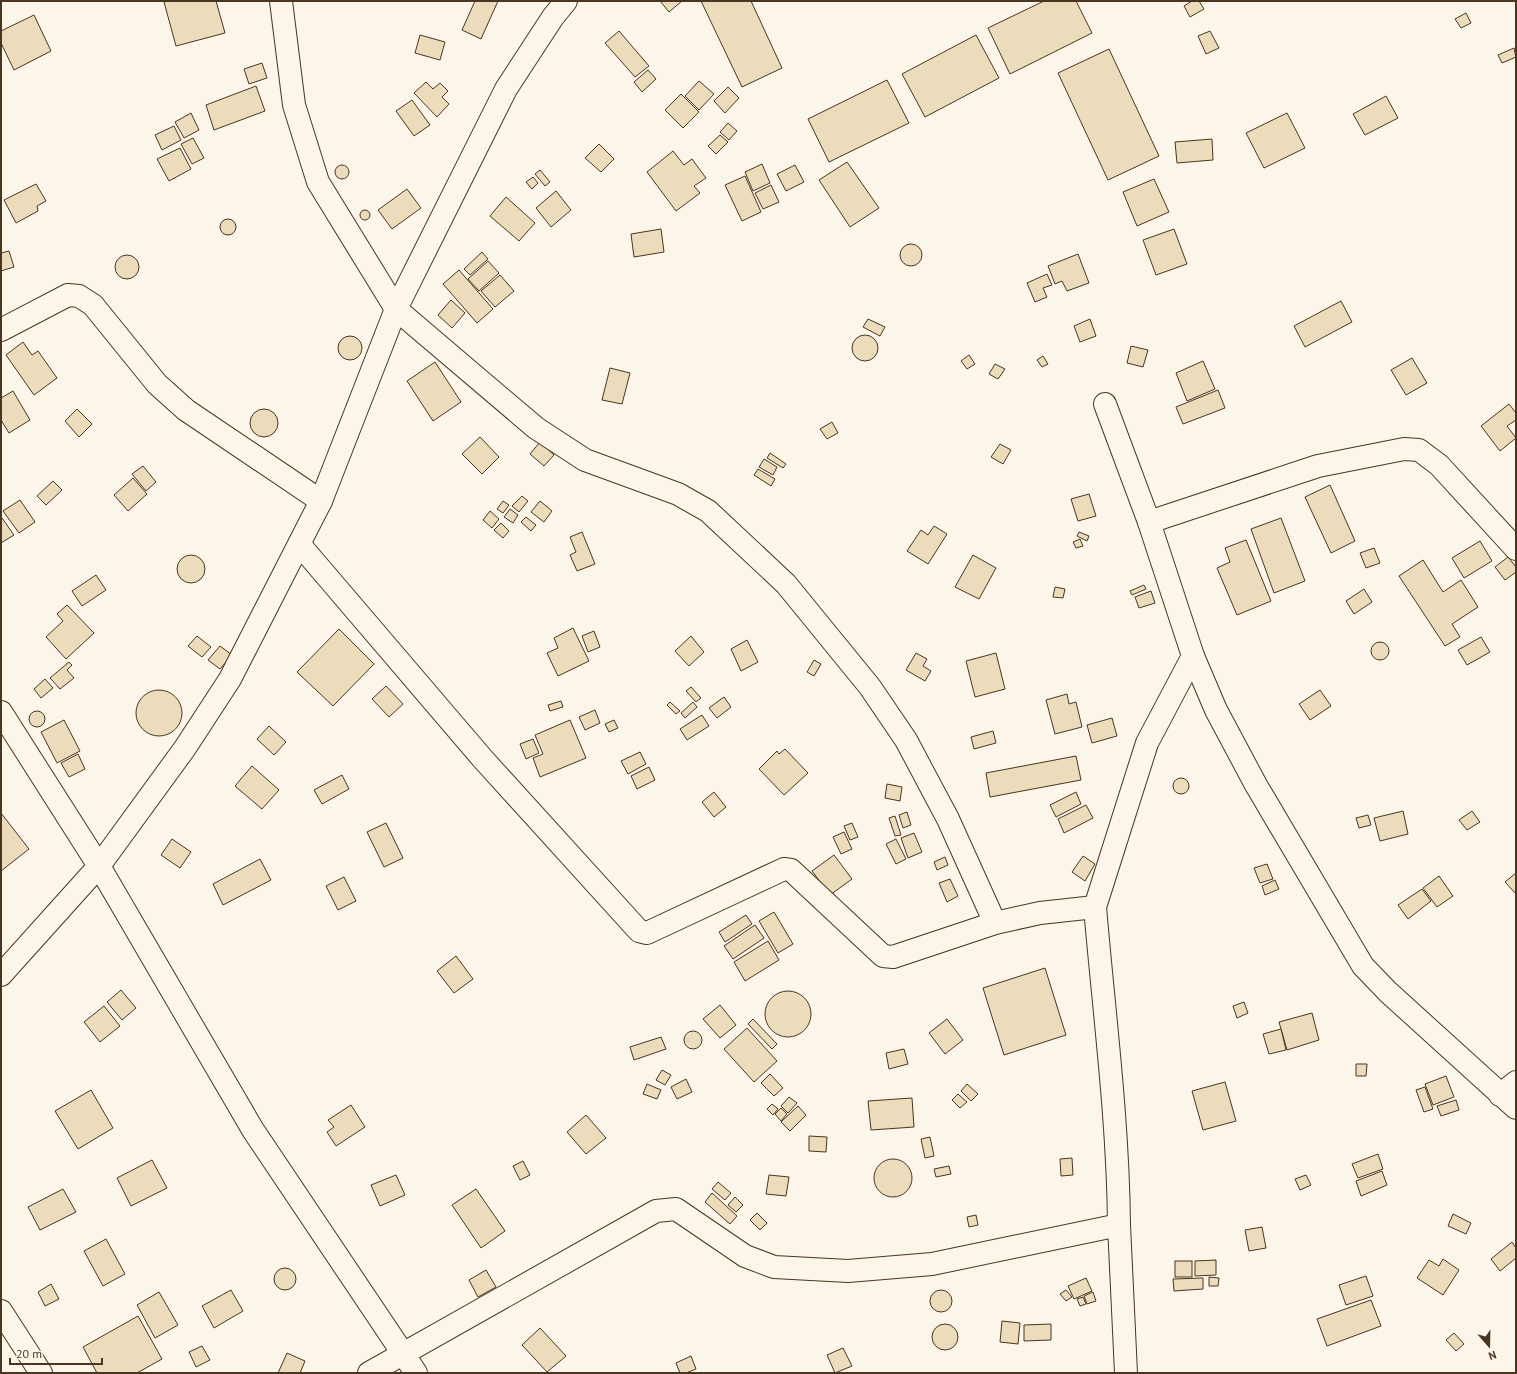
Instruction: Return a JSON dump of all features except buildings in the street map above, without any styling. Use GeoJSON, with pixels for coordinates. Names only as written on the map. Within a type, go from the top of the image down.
{"type":"FeatureCollection","features":[{"type":"Feature","properties":{"kind":"street"},"geometry":{"type":"LineString","coordinates":[[281,1],[294,105],[318,182],[396,309],[536,428],[585,460],[678,494],[708,511],[786,584],[870,687],[906,740],[948,819],[995,924]]}},
{"type":"Feature","properties":{"kind":"street"},"geometry":{"type":"LineString","coordinates":[[1,975],[99,866],[185,748],[230,679],[300,545],[321,501],[396,309],[506,89],[566,1]]}},
{"type":"Feature","properties":{"kind":"street"},"geometry":{"type":"LineString","coordinates":[[1,330],[68,295],[79,296],[93,305],[157,384],[186,410],[321,501]]}},
{"type":"Feature","properties":{"kind":"street"},"geometry":{"type":"LineString","coordinates":[[1105,404],[1149,522],[1193,656],[1216,710],[1256,785],[1363,966],[1511,1095]]}},
{"type":"Feature","properties":{"kind":"street"},"geometry":{"type":"LineString","coordinates":[[1149,522],[1318,466],[1404,449],[1419,450],[1439,465],[1516,549]]}},
{"type":"Feature","properties":{"kind":"street"},"geometry":{"type":"LineString","coordinates":[[300,545],[482,758],[638,931],[647,933],[784,869],[791,870],[883,956],[893,957],[995,924],[1040,913],[1095,907]]}},
{"type":"Feature","properties":{"kind":"street"},"geometry":{"type":"LineString","coordinates":[[1126,1373],[1119,1225],[1119,1163],[1114,1096],[1095,907],[1147,743],[1193,656]]}},
{"type":"Feature","properties":{"kind":"street"},"geometry":{"type":"LineString","coordinates":[[1,712],[99,866],[253,1130],[416,1373]]}},
{"type":"Feature","properties":{"kind":"street"},"geometry":{"type":"LineString","coordinates":[[369,1373],[656,1211],[676,1209],[745,1256],[774,1267],[848,1271],[932,1264],[1119,1225]]}},
{"type":"Feature","properties":{"kind":"street"},"geometry":{"type":"LineString","coordinates":[[1,1311],[41,1373]]}}]}
